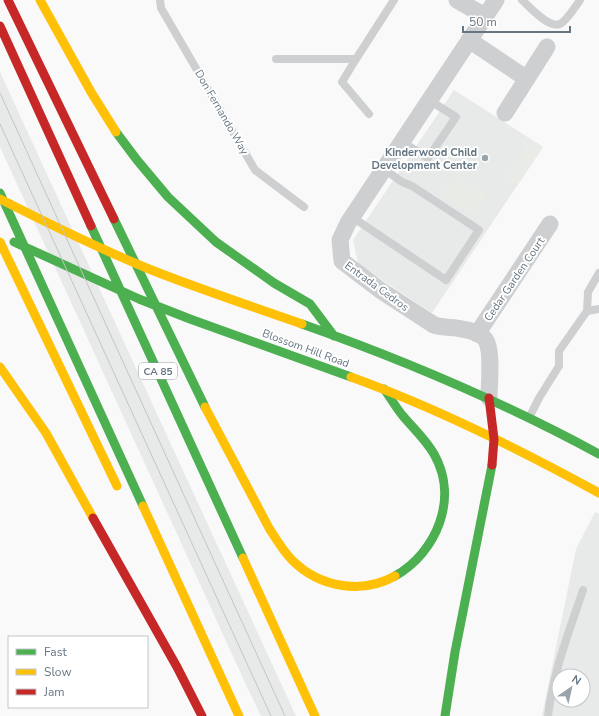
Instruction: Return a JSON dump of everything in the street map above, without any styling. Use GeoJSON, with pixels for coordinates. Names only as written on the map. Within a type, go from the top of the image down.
{"type":"FeatureCollection","features":[{"type":"Feature","properties":{"kind":"main road"},"geometry":{"type":"LineString","coordinates":[[8,0],[221,441],[277,542],[300,568],[312,576],[335,585],[349,587],[374,585],[399,574],[427,548],[434,537],[443,515],[444,484],[441,468],[434,453],[428,443],[404,416],[384,389]]}},
{"type":"Feature","properties":{"kind":"main road"},"geometry":{"type":"LineString","coordinates":[[40,0],[91,92],[114,128],[137,160],[168,197],[216,242],[274,283],[310,304],[334,336]]}},
{"type":"Feature","properties":{"kind":"main road","name":"CA 85"},"geometry":{"type":"LineString","coordinates":[[0,26],[315,716]]}},
{"type":"Feature","properties":{"kind":"main road"},"geometry":{"type":"LineString","coordinates":[[0,193],[239,716]]}},
{"type":"Feature","properties":{"kind":"main road","name":"Blossom Hill Road"},"geometry":{"type":"LineString","coordinates":[[0,199],[81,239],[171,277],[430,372],[530,417],[599,454]]}},
{"type":"Feature","properties":{"kind":"main road","name":"Blossom Hill Road"},"geometry":{"type":"LineString","coordinates":[[0,235],[93,279],[190,319],[384,389],[440,413],[555,469],[599,493]]}},
{"type":"Feature","properties":{"kind":"main road"},"geometry":{"type":"LineString","coordinates":[[0,242],[122,496]]}},
{"type":"Feature","properties":{"kind":"main road"},"geometry":{"type":"LineString","coordinates":[[0,367],[46,433],[177,667],[202,716]]}},
{"type":"Feature","properties":{"kind":"main road"},"geometry":{"type":"LineString","coordinates":[[445,716],[458,631],[493,460],[494,439],[489,398]]}},
{"type":"Feature","properties":{"kind":"main road"},"geometry":{"type":"LineString","coordinates":[[163,571],[209,650]]}},
{"type":"Feature","properties":{"kind":"street"},"geometry":{"type":"LineString","coordinates":[[457,0],[485,16]]}},
{"type":"Feature","properties":{"kind":"street","name":"Entrada Cedros"},"geometry":{"type":"LineString","coordinates":[[477,334],[463,329],[443,328],[434,325],[380,290],[342,261],[340,240],[352,217],[496,0]]}},
{"type":"Feature","properties":{"kind":"street"},"geometry":{"type":"LineString","coordinates":[[469,40],[527,79]]}},
{"type":"Feature","properties":{"kind":"street"},"geometry":{"type":"LineString","coordinates":[[505,113],[548,47]]}},
{"type":"Feature","properties":{"kind":"street","name":"Cedar Garden Court"},"geometry":{"type":"LineString","coordinates":[[477,334],[550,224]]}},
{"type":"Feature","properties":{"kind":"street"},"geometry":{"type":"LineString","coordinates":[[477,334],[485,339],[489,348],[489,398]]}},
{"type":"Feature","properties":{"kind":"lane","name":"Don Fernando Way"},"geometry":{"type":"LineString","coordinates":[[160,0],[161,8],[255,170],[304,207]]}},
{"type":"Feature","properties":{"kind":"lane"},"geometry":{"type":"LineString","coordinates":[[369,114],[342,82],[394,0]]}},
{"type":"Feature","properties":{"kind":"lane"},"geometry":{"type":"LineString","coordinates":[[522,0],[548,23],[554,25],[561,23],[580,0]]}},
{"type":"Feature","properties":{"kind":"lane"},"geometry":{"type":"LineString","coordinates":[[276,59],[356,60]]}},
{"type":"Feature","properties":{"kind":"lane"},"geometry":{"type":"LineString","coordinates":[[402,142],[428,158],[440,142],[456,117],[429,100]]}},
{"type":"Feature","properties":{"kind":"lane"},"geometry":{"type":"LineString","coordinates":[[352,217],[446,280],[479,230],[412,186],[402,182],[384,169]]}},
{"type":"Feature","properties":{"kind":"lane"},"geometry":{"type":"LineString","coordinates":[[530,417],[539,398],[560,366],[559,351],[587,311],[588,292],[599,273]]}},
{"type":"Feature","properties":{"kind":"lane"},"geometry":{"type":"LineString","coordinates":[[587,311],[599,309]]}},
{"type":"Feature","properties":{"kind":"lane"},"geometry":{"type":"LineString","coordinates":[[548,716],[550,697],[560,659],[583,590]]}},
{"type":"Feature","properties":{"kind":"shaded area"},"geometry":{"type":"Polygon","coordinates":[[[0,72],[296,716],[261,716],[247,687],[0,147],[0,72]]]}},
{"type":"Feature","properties":{"kind":"shaded area"},"geometry":{"type":"Polygon","coordinates":[[[454,90],[543,147],[432,313],[358,264],[353,240],[454,90]]]}},
{"type":"Feature","properties":{"kind":"shaded area"},"geometry":{"type":"Polygon","coordinates":[[[527,137],[543,147],[517,186],[505,179],[526,146],[522,143],[527,137]]]}},
{"type":"Feature","properties":{"kind":"shaded area"},"geometry":{"type":"Polygon","coordinates":[[[459,176],[487,196],[474,216],[441,194],[449,182],[453,184],[459,176]]]}},
{"type":"Feature","properties":{"kind":"shaded area"},"geometry":{"type":"Polygon","coordinates":[[[595,512],[599,514],[599,716],[542,716],[551,672],[551,708],[591,708],[591,668],[552,668],[576,549],[595,512]]]}},
{"type":"Feature","properties":{"kind":"tram line"},"geometry":{"type":"LineString","coordinates":[[0,93],[285,716]]}},
{"type":"Feature","properties":{"kind":"tram line"},"geometry":{"type":"LineString","coordinates":[[0,124],[271,716]]}},
{"type":"Feature","properties":{"kind":"traffic: fast"},"geometry":{"type":"LineString","coordinates":[[116,132],[168,197],[216,242],[274,283],[310,304],[334,336]]}},
{"type":"Feature","properties":{"kind":"traffic: fast"},"geometry":{"type":"LineString","coordinates":[[0,193],[143,506]]}},
{"type":"Feature","properties":{"kind":"traffic: fast"},"geometry":{"type":"LineString","coordinates":[[114,219],[205,407]]}},
{"type":"Feature","properties":{"kind":"traffic: fast"},"geometry":{"type":"LineString","coordinates":[[91,226],[243,558]]}},
{"type":"Feature","properties":{"kind":"traffic: fast"},"geometry":{"type":"LineString","coordinates":[[14,242],[139,299],[351,377]]}},
{"type":"Feature","properties":{"kind":"traffic: fast"},"geometry":{"type":"LineString","coordinates":[[302,324],[378,352],[453,383],[526,417],[599,454]]}},
{"type":"Feature","properties":{"kind":"traffic: fast"},"geometry":{"type":"LineString","coordinates":[[384,389],[400,413],[424,439],[431,449],[441,471],[444,488],[444,506],[440,522],[432,538],[422,553],[410,566],[395,576]]}},
{"type":"Feature","properties":{"kind":"traffic: fast"},"geometry":{"type":"LineString","coordinates":[[445,716],[455,652],[492,465]]}},
{"type":"Feature","properties":{"kind":"traffic: slow"},"geometry":{"type":"LineString","coordinates":[[40,0],[91,92],[116,132]]}},
{"type":"Feature","properties":{"kind":"traffic: slow"},"geometry":{"type":"LineString","coordinates":[[0,199],[74,236],[149,269],[302,324]]}},
{"type":"Feature","properties":{"kind":"traffic: slow"},"geometry":{"type":"LineString","coordinates":[[0,242],[117,486]]}},
{"type":"Feature","properties":{"kind":"traffic: slow"},"geometry":{"type":"LineString","coordinates":[[0,367],[46,433],[93,518]]}},
{"type":"Feature","properties":{"kind":"traffic: slow"},"geometry":{"type":"LineString","coordinates":[[351,377],[415,402],[477,430],[599,493]]}},
{"type":"Feature","properties":{"kind":"traffic: slow"},"geometry":{"type":"LineString","coordinates":[[205,407],[269,528],[292,560],[315,577],[327,582],[341,585],[368,585],[382,582],[395,576]]}},
{"type":"Feature","properties":{"kind":"traffic: slow"},"geometry":{"type":"LineString","coordinates":[[143,506],[239,716]]}},
{"type":"Feature","properties":{"kind":"traffic: slow"},"geometry":{"type":"LineString","coordinates":[[243,558],[315,716]]}},
{"type":"Feature","properties":{"kind":"traffic: jam"},"geometry":{"type":"LineString","coordinates":[[8,0],[114,219]]}},
{"type":"Feature","properties":{"kind":"traffic: jam"},"geometry":{"type":"LineString","coordinates":[[0,26],[91,226]]}},
{"type":"Feature","properties":{"kind":"traffic: jam"},"geometry":{"type":"LineString","coordinates":[[489,398],[494,439],[492,465]]}},
{"type":"Feature","properties":{"kind":"traffic: jam"},"geometry":{"type":"LineString","coordinates":[[93,518],[177,667],[202,716]]}},
{"type":"Feature","properties":{"kind":"place","name":"Kinderwood Child Development Center"},"geometry":{"type":"Point","coordinates":[485,158]}}]}
